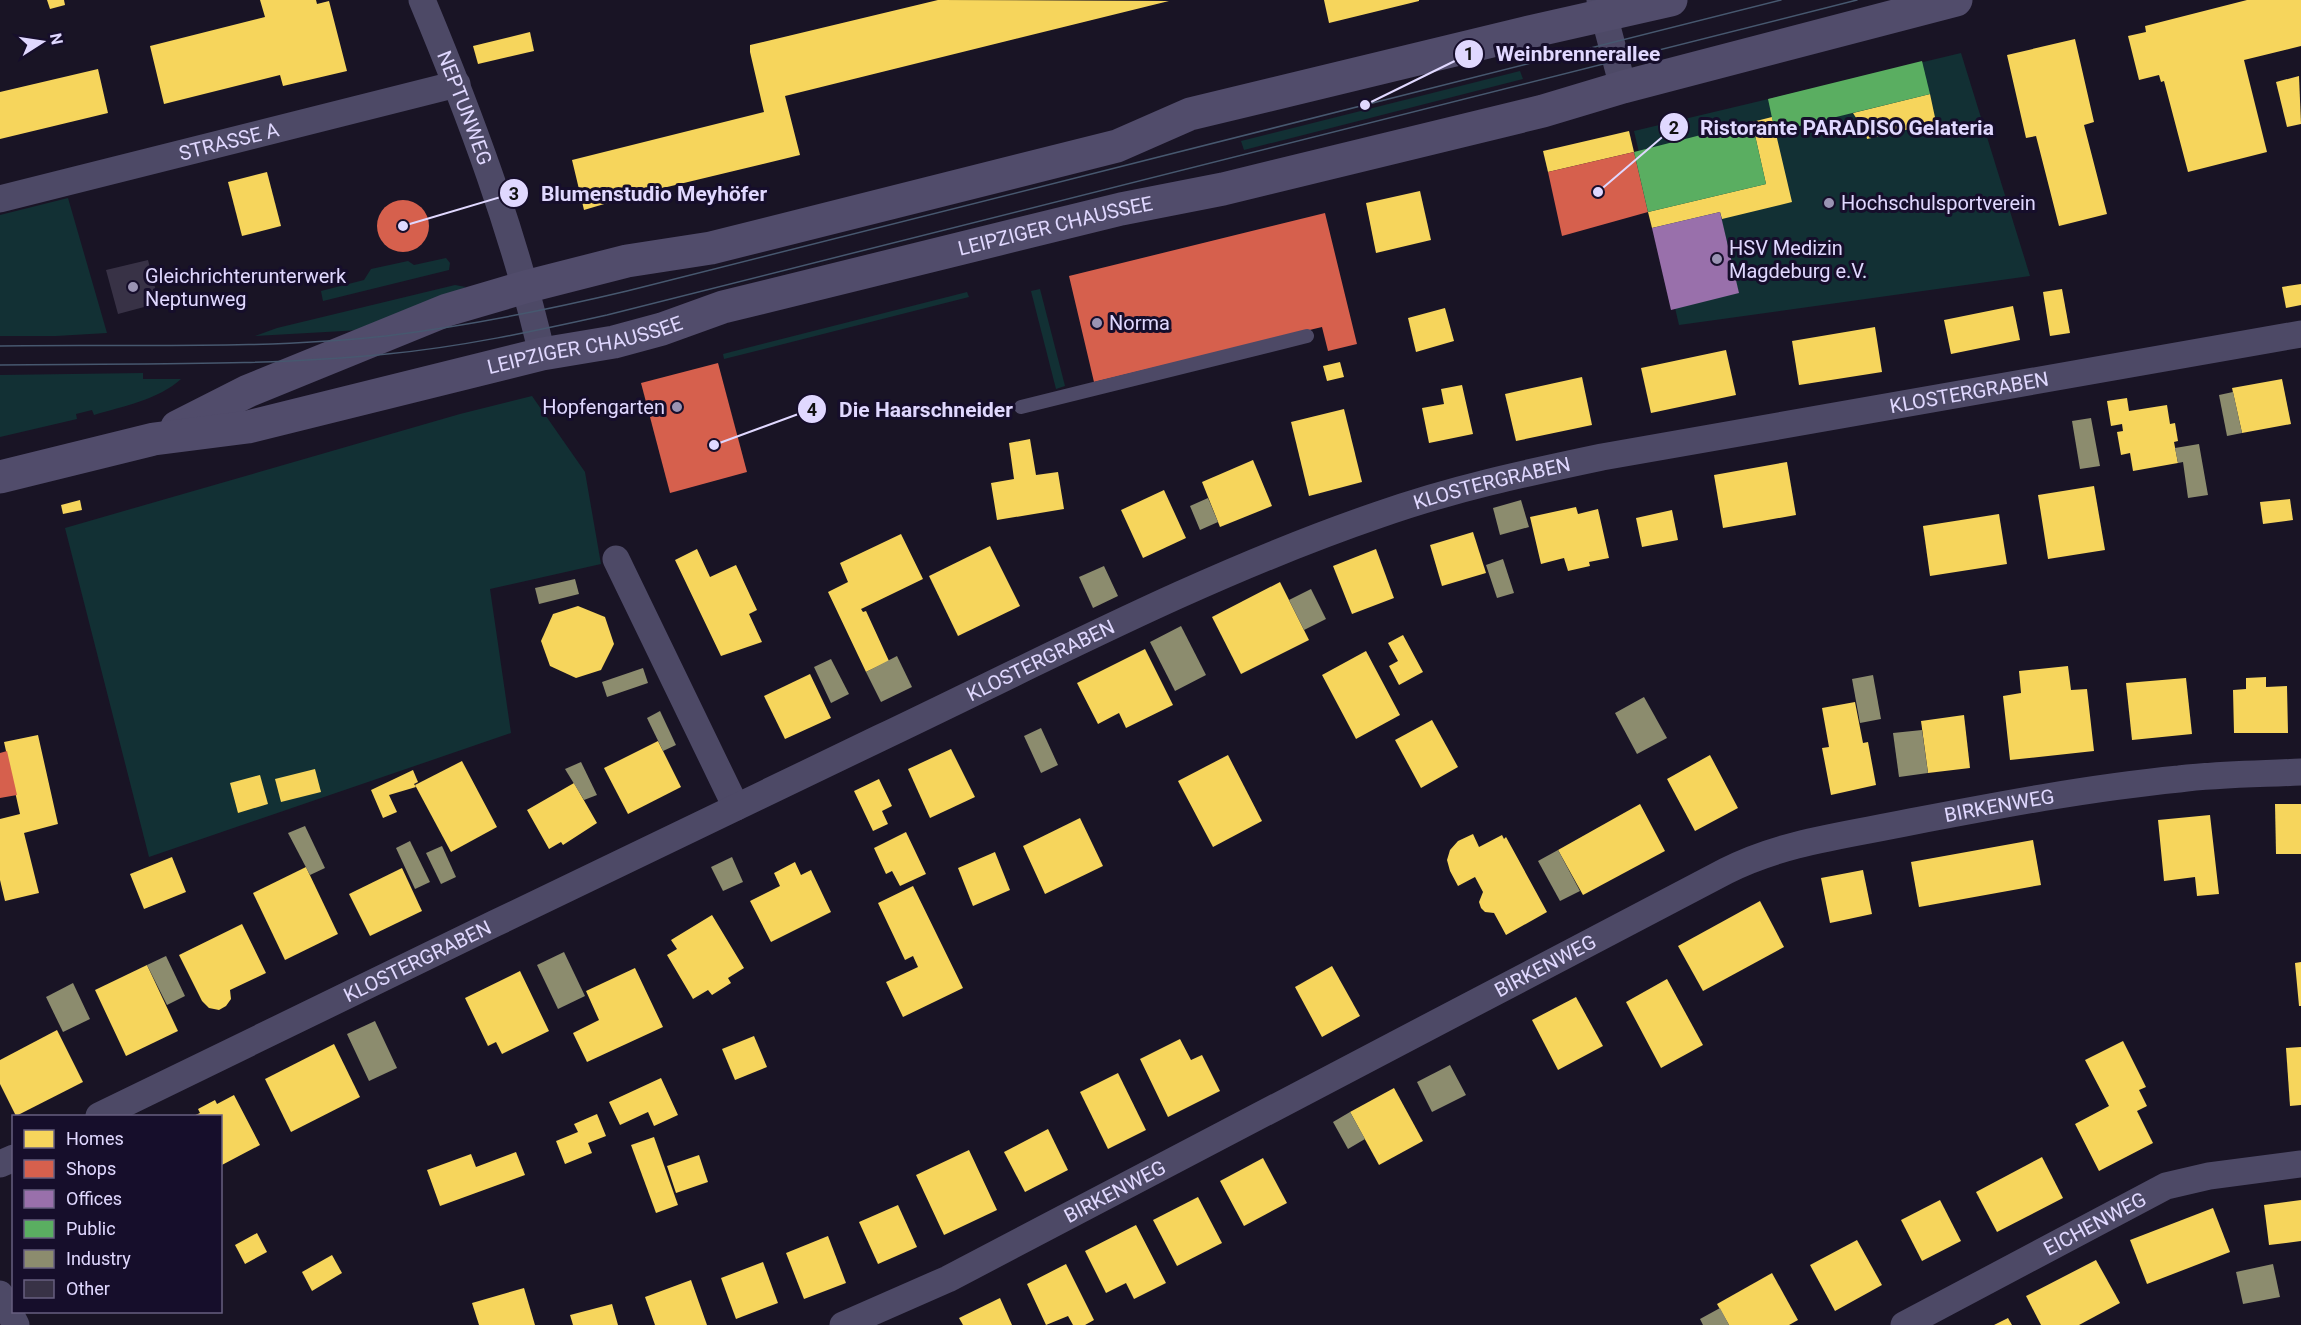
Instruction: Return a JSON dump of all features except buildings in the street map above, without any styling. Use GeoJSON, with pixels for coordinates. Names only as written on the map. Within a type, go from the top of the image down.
{"type":"FeatureCollection","features":[{"type":"Feature","properties":{"kind":"main road","name":"LEIPZIGER CHAUSSEE"},"geometry":{"type":"LineString","coordinates":[[154,439],[248,391],[447,310],[525,287],[627,261],[711,248],[1059,160],[1131,141],[1190,114],[1602,7],[1671,0]]}},
{"type":"Feature","properties":{"kind":"main road","name":"LEIPZIGER CHAUSSEE"},"geometry":{"type":"LineString","coordinates":[[0,477],[154,439],[248,427],[542,354],[614,342],[662,329],[723,307],[1121,209],[1223,189],[1535,113],[1623,87],[1956,0]]}},
{"type":"Feature","properties":{"kind":"street","name":"NEPTUNWEG"},"geometry":{"type":"LineString","coordinates":[[422,0],[458,84],[525,287],[542,354]]}},
{"type":"Feature","properties":{"kind":"street"},"geometry":{"type":"LineString","coordinates":[[1602,7],[1623,87]]}},
{"type":"Feature","properties":{"kind":"street","name":"STRASSE A"},"geometry":{"type":"LineString","coordinates":[[0,199],[458,84]]}},
{"type":"Feature","properties":{"kind":"street","name":"KLOSTERGRABEN"},"geometry":{"type":"LineString","coordinates":[[101,1115],[1179,595],[1278,553],[1417,502],[1492,481],[1602,457],[2301,334]]}},
{"type":"Feature","properties":{"kind":"street"},"geometry":{"type":"LineString","coordinates":[[616,560],[736,807]]}},
{"type":"Feature","properties":{"kind":"street","name":"BIRKENWEG"},"geometry":{"type":"LineString","coordinates":[[843,1325],[948,1279],[1726,871],[1769,852],[1806,842],[2002,804],[2125,785],[2180,778],[2301,772]]}},
{"type":"Feature","properties":{"kind":"street","name":"EICHENWEG"},"geometry":{"type":"LineString","coordinates":[[1904,1325],[2166,1186],[2209,1176],[2301,1164]]}},
{"type":"Feature","properties":{"kind":"street"},"geometry":{"type":"LineString","coordinates":[[0,1294],[16,1325]]}},
{"type":"Feature","properties":{"kind":"lane"},"geometry":{"type":"LineString","coordinates":[[1021,407],[1307,336]]}},
{"type":"Feature","properties":{"kind":"green space","name":"Hochschulsportverein"},"geometry":{"type":"Polygon","coordinates":[[[1961,53],[2030,276],[1679,325],[1634,131],[1961,53]]]}},
{"type":"Feature","properties":{"kind":"green space"},"geometry":{"type":"Polygon","coordinates":[[[1520,71],[1523,79],[1244,150],[1241,141],[1520,71]]]}},
{"type":"Feature","properties":{"kind":"green space"},"geometry":{"type":"Polygon","coordinates":[[[68,198],[107,333],[0,336],[0,215],[68,198]]]}},
{"type":"Feature","properties":{"kind":"green space"},"geometry":{"type":"Polygon","coordinates":[[[446,258],[450,263],[449,270],[323,301],[321,291],[364,280],[371,269],[408,261],[414,265],[446,258]]]}},
{"type":"Feature","properties":{"kind":"green space"},"geometry":{"type":"Polygon","coordinates":[[[455,285],[466,287],[361,330],[255,336],[277,328],[455,285]]]}},
{"type":"Feature","properties":{"kind":"green space"},"geometry":{"type":"Polygon","coordinates":[[[1040,289],[1065,386],[1056,389],[1031,291],[1040,289]]]}},
{"type":"Feature","properties":{"kind":"green space"},"geometry":{"type":"Polygon","coordinates":[[[967,292],[969,297],[724,359],[723,354],[967,292]]]}},
{"type":"Feature","properties":{"kind":"green space"},"geometry":{"type":"Polygon","coordinates":[[[143,373],[143,379],[181,379],[162,392],[140,402],[94,415],[92,410],[76,414],[77,419],[0,437],[0,375],[143,373]]]}},
{"type":"Feature","properties":{"kind":"green space"},"geometry":{"type":"Polygon","coordinates":[[[532,396],[585,472],[601,564],[490,589],[511,733],[149,857],[65,528],[460,414],[532,396]]]}},
{"type":"Feature","properties":{"kind":"tram line"},"geometry":{"type":"LineString","coordinates":[[0,346],[193,346],[290,343],[386,336],[507,317],[627,291],[1781,0]]}},
{"type":"Feature","properties":{"kind":"tram line"},"geometry":{"type":"LineString","coordinates":[[0,365],[291,361],[387,354],[525,333],[607,315],[1857,0]]}},
{"type":"Feature","properties":{"kind":"place","name":"Weinbrennerallee"},"geometry":{"type":"Point","coordinates":[1365,105]}},
{"type":"Feature","properties":{"kind":"place","name":"Ristorante PARADISO Gelateria"},"geometry":{"type":"Point","coordinates":[1598,192]}},
{"type":"Feature","properties":{"kind":"place","name":"Hochschulsportverein"},"geometry":{"type":"Point","coordinates":[1829,203]}},
{"type":"Feature","properties":{"kind":"place","name":"Blumenstudio Meyhöfer"},"geometry":{"type":"Point","coordinates":[403,226]}},
{"type":"Feature","properties":{"kind":"place","name":"HSV Medizin Magdeburg e.V."},"geometry":{"type":"Point","coordinates":[1717,259]}},
{"type":"Feature","properties":{"kind":"place","name":"Gleichrichterunterwerk Neptunweg"},"geometry":{"type":"Point","coordinates":[133,287]}},
{"type":"Feature","properties":{"kind":"place","name":"Norma"},"geometry":{"type":"Point","coordinates":[1097,323]}},
{"type":"Feature","properties":{"kind":"place","name":"Hopfengarten"},"geometry":{"type":"Point","coordinates":[677,407]}},
{"type":"Feature","properties":{"kind":"place","name":"Die Haarschneider"},"geometry":{"type":"Point","coordinates":[714,445]}}]}
